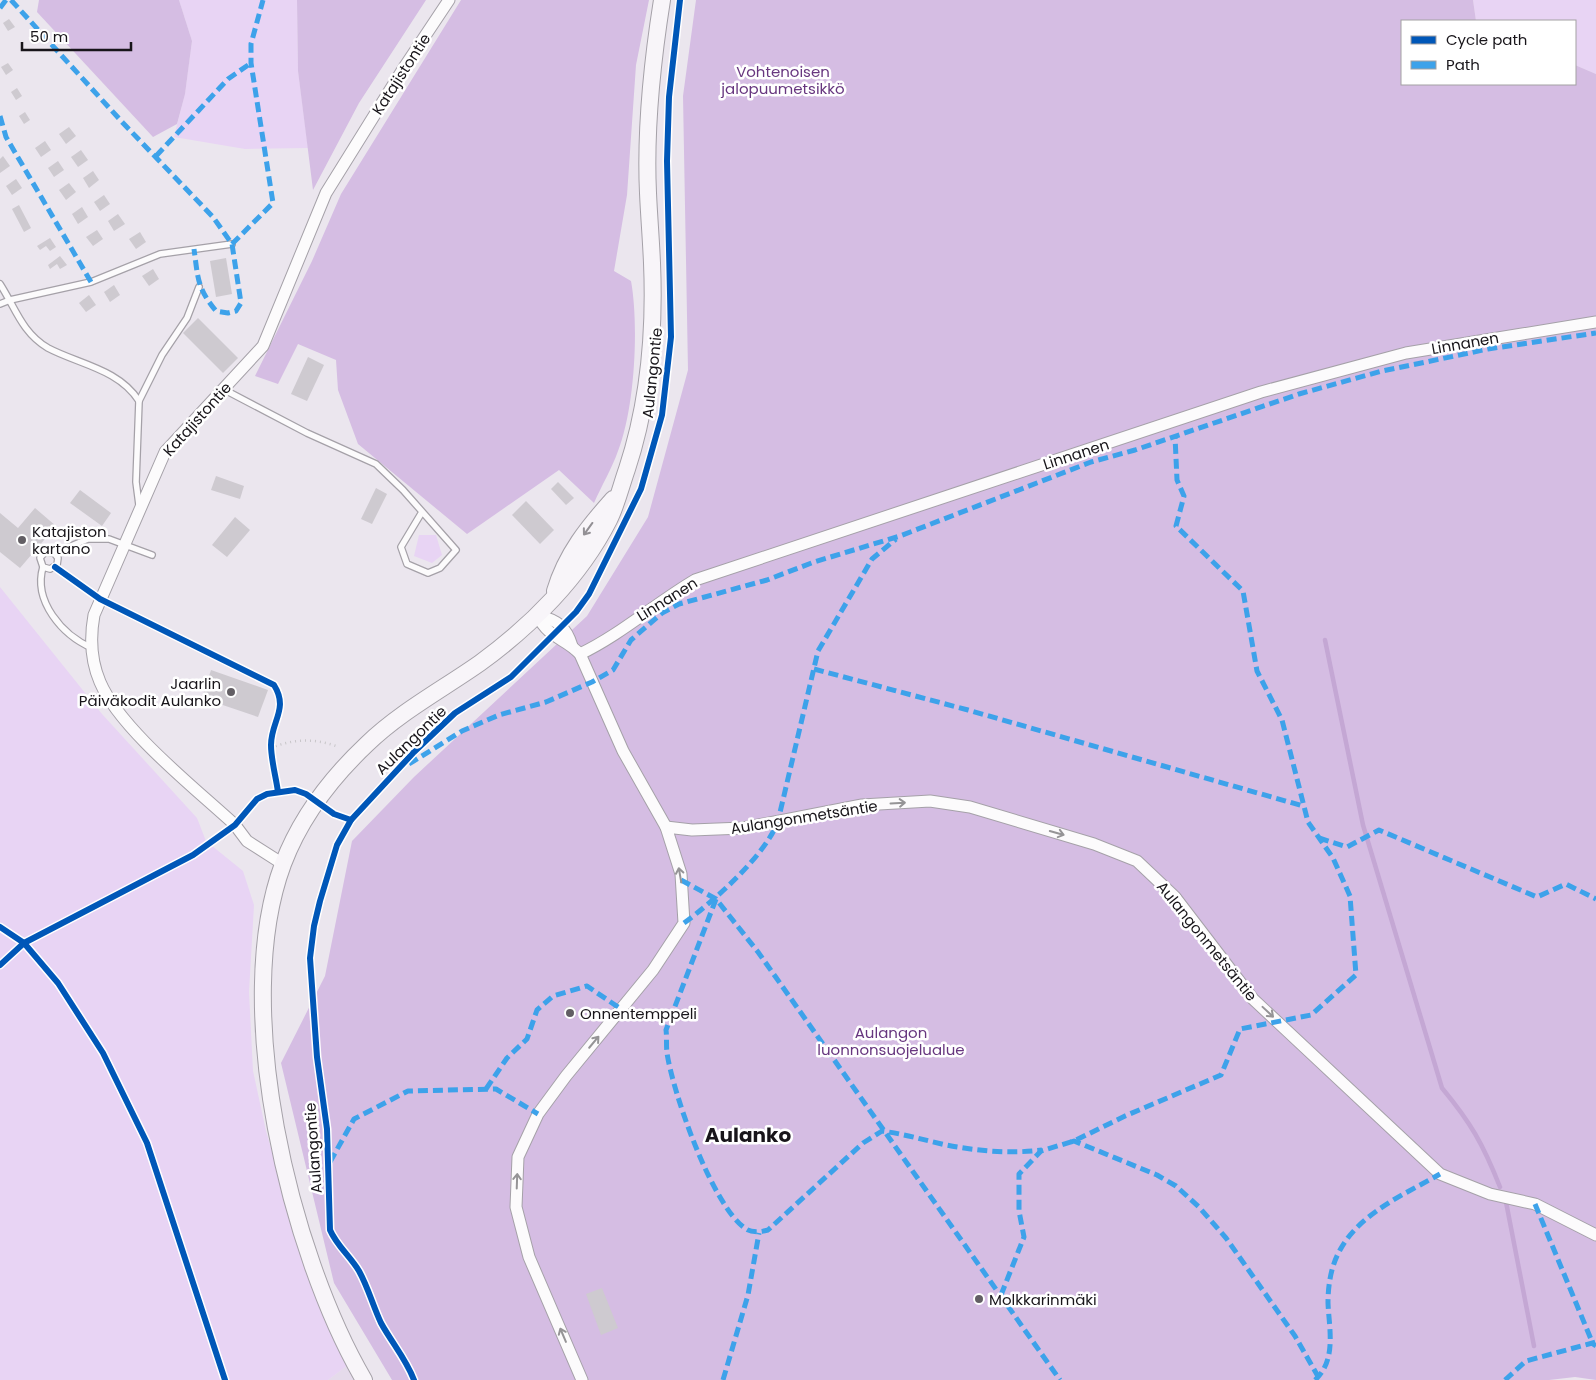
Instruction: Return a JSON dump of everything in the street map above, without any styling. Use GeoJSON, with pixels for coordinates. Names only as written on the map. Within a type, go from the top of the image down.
{"type":"FeatureCollection","features":[{"type":"Feature","properties":{"kind":"street","name":"Katajistontie"},"geometry":{"type":"LineString","coordinates":[[283,864],[247,841],[235,825],[140,736],[120,713],[100,683],[94,665],[91,633],[94,615],[165,452],[264,346],[326,193],[449,0]]}},
{"type":"Feature","properties":{"kind":"street","name":"Aulangontie"},"geometry":{"type":"LineString","coordinates":[[364,1380],[330,1309],[312,1259],[275,1124],[264,1045],[263,961],[272,908],[283,864],[301,827],[328,786],[368,742],[482,661],[537,615],[554,595],[562,569],[572,550],[619,491],[638,433],[650,359],[653,308],[648,190],[649,109],[655,39],[662,0]]}},
{"type":"Feature","properties":{"kind":"street","name":"Linnanen"},"geometry":{"type":"LineString","coordinates":[[576,650],[594,648],[663,599],[695,580],[1262,392],[1406,353],[1596,322]]}},
{"type":"Feature","properties":{"kind":"street"},"geometry":{"type":"LineString","coordinates":[[537,615],[551,618],[563,625],[623,751],[666,826],[681,874],[684,924],[653,970],[566,1076],[544,1107],[518,1157],[516,1207],[529,1256],[582,1380]]}},
{"type":"Feature","properties":{"kind":"street","name":"Aulangonmetsäntie"},"geometry":{"type":"LineString","coordinates":[[666,826],[692,830],[743,828],[862,806],[930,802],[970,807],[1094,844],[1136,861],[1175,898],[1254,998],[1440,1174],[1490,1194],[1536,1204],[1596,1235]]}},
{"type":"Feature","properties":{"kind":"lane"},"geometry":{"type":"LineString","coordinates":[[0,304],[10,300],[91,282],[160,254],[232,244]]}},
{"type":"Feature","properties":{"kind":"lane"},"geometry":{"type":"LineString","coordinates":[[0,284],[10,300],[19,322],[47,347],[85,362],[120,381],[134,392],[139,401]]}},
{"type":"Feature","properties":{"kind":"lane"},"geometry":{"type":"LineString","coordinates":[[139,508],[136,482],[139,401],[162,355],[187,318],[199,286]]}},
{"type":"Feature","properties":{"kind":"lane"},"geometry":{"type":"LineString","coordinates":[[223,390],[307,433],[376,464],[403,490],[456,550],[440,568],[428,573],[407,564],[401,547],[422,512]]}},
{"type":"Feature","properties":{"kind":"lane"},"geometry":{"type":"LineString","coordinates":[[54,553],[88,539],[109,538],[152,555]]}},
{"type":"Feature","properties":{"kind":"lane"},"geometry":{"type":"LineString","coordinates":[[43,567],[50,569],[57,565],[58,558],[54,553],[48,551],[43,554],[40,561],[43,567],[39,580],[40,590],[50,611],[78,642],[92,648]]}},
{"type":"Feature","properties":{"kind":"path"},"geometry":{"type":"LineString","coordinates":[[271,740],[272,757]]}},
{"type":"Feature","properties":{"kind":"path"},"geometry":{"type":"LineString","coordinates":[[271,748],[301,740],[322,741],[336,746]]}},
{"type":"Feature","properties":{"kind":"shaded area"},"geometry":{"type":"Polygon","coordinates":[[[179,0],[297,0],[298,71],[308,148],[245,149],[174,137],[185,93],[192,41],[179,0]]]}},
{"type":"Feature","properties":{"kind":"shaded area"},"geometry":{"type":"Polygon","coordinates":[[[1473,0],[1596,0],[1596,74],[1576,65],[1576,20],[1476,20],[1473,0]]]}},
{"type":"Feature","properties":{"kind":"shaded area"},"geometry":{"type":"Polygon","coordinates":[[[419,535],[436,535],[442,555],[432,563],[414,556],[419,535]]]}},
{"type":"Feature","properties":{"kind":"shaded area"},"geometry":{"type":"Polygon","coordinates":[[[0,587],[102,714],[197,818],[206,841],[243,871],[254,905],[249,992],[253,1071],[266,1131],[313,1291],[352,1362],[328,1380],[0,1380],[0,587]]]}},
{"type":"Feature","properties":{"kind":"shaded area"},"geometry":{"type":"Polygon","coordinates":[[[352,1362],[362,1380],[328,1380],[352,1362]]]}},
{"type":"Feature","properties":{"kind":"green space"},"geometry":{"type":"Polygon","coordinates":[[[39,0],[179,0],[192,41],[185,94],[177,124],[153,137],[37,12],[39,0]]]}},
{"type":"Feature","properties":{"kind":"green space"},"geometry":{"type":"Polygon","coordinates":[[[297,0],[426,0],[359,103],[313,190],[298,71],[297,0]]]}},
{"type":"Feature","properties":{"kind":"green space"},"geometry":{"type":"Polygon","coordinates":[[[461,0],[649,0],[636,65],[627,195],[614,271],[631,281],[635,320],[632,390],[624,433],[618,451],[594,503],[559,470],[467,534],[358,444],[338,390],[336,360],[298,344],[278,384],[255,376],[312,261],[341,194],[461,0]]]}},
{"type":"Feature","properties":{"kind":"green space"},"geometry":{"type":"Polygon","coordinates":[[[696,0],[1473,0],[1476,20],[1401,20],[1401,85],[1576,85],[1576,65],[1596,74],[1596,1380],[1575,1377],[1549,1380],[392,1380],[334,1283],[281,1063],[325,976],[352,841],[414,777],[587,616],[648,517],[688,370],[683,96],[696,0]]]}},
{"type":"Feature","properties":{"kind":"building"},"geometry":{"type":"Polygon","coordinates":[[[9,19],[15,27],[8,31],[3,23],[9,19]]]}},
{"type":"Feature","properties":{"kind":"building"},"geometry":{"type":"Polygon","coordinates":[[[8,63],[13,70],[6,75],[1,67],[8,63]]]}},
{"type":"Feature","properties":{"kind":"building"},"geometry":{"type":"Polygon","coordinates":[[[17,88],[22,96],[16,100],[11,92],[17,88]]]}},
{"type":"Feature","properties":{"kind":"building"},"geometry":{"type":"Polygon","coordinates":[[[25,112],[30,120],[24,124],[19,116],[25,112]]]}},
{"type":"Feature","properties":{"kind":"building"},"geometry":{"type":"Polygon","coordinates":[[[69,127],[76,136],[66,144],[59,134],[69,127]]]}},
{"type":"Feature","properties":{"kind":"building"},"geometry":{"type":"Polygon","coordinates":[[[45,141],[51,150],[41,157],[35,148],[45,141]]]}},
{"type":"Feature","properties":{"kind":"building"},"geometry":{"type":"Polygon","coordinates":[[[81,150],[88,160],[78,167],[71,157],[81,150]]]}},
{"type":"Feature","properties":{"kind":"building"},"geometry":{"type":"Polygon","coordinates":[[[3,156],[10,166],[0,173],[0,159],[3,156]]]}},
{"type":"Feature","properties":{"kind":"building"},"geometry":{"type":"Polygon","coordinates":[[[58,161],[64,170],[54,177],[48,168],[58,161]]]}},
{"type":"Feature","properties":{"kind":"building"},"geometry":{"type":"Polygon","coordinates":[[[93,171],[99,180],[89,188],[83,178],[93,171]]]}},
{"type":"Feature","properties":{"kind":"building"},"geometry":{"type":"Polygon","coordinates":[[[16,179],[22,188],[12,195],[6,186],[16,179]]]}},
{"type":"Feature","properties":{"kind":"building"},"geometry":{"type":"Polygon","coordinates":[[[69,183],[76,192],[66,200],[59,190],[69,183]]]}},
{"type":"Feature","properties":{"kind":"building"},"geometry":{"type":"Polygon","coordinates":[[[104,195],[110,204],[100,211],[94,202],[104,195]]]}},
{"type":"Feature","properties":{"kind":"building"},"geometry":{"type":"Polygon","coordinates":[[[19,205],[31,228],[24,232],[12,209],[19,205]]]}},
{"type":"Feature","properties":{"kind":"building"},"geometry":{"type":"Polygon","coordinates":[[[82,207],[88,217],[78,224],[72,214],[82,207]]]}},
{"type":"Feature","properties":{"kind":"building"},"geometry":{"type":"Polygon","coordinates":[[[118,214],[125,224],[114,231],[108,221],[118,214]]]}},
{"type":"Feature","properties":{"kind":"building"},"geometry":{"type":"Polygon","coordinates":[[[97,230],[103,239],[93,246],[86,237],[97,230]]]}},
{"type":"Feature","properties":{"kind":"building"},"geometry":{"type":"Polygon","coordinates":[[[140,232],[146,242],[136,249],[129,239],[140,232]]]}},
{"type":"Feature","properties":{"kind":"building"},"geometry":{"type":"Polygon","coordinates":[[[50,238],[56,247],[50,251],[46,246],[40,250],[37,246],[50,238]]]}},
{"type":"Feature","properties":{"kind":"building"},"geometry":{"type":"Polygon","coordinates":[[[60,256],[67,265],[60,269],[57,264],[50,269],[48,265],[60,256]]]}},
{"type":"Feature","properties":{"kind":"building"},"geometry":{"type":"Polygon","coordinates":[[[226,258],[232,294],[216,297],[210,261],[226,258]]]}},
{"type":"Feature","properties":{"kind":"building"},"geometry":{"type":"Polygon","coordinates":[[[153,269],[159,279],[149,286],[142,276],[153,269]]]}},
{"type":"Feature","properties":{"kind":"building"},"geometry":{"type":"Polygon","coordinates":[[[114,285],[120,295],[110,302],[104,292],[114,285]]]}},
{"type":"Feature","properties":{"kind":"building"},"geometry":{"type":"Polygon","coordinates":[[[89,295],[96,305],[86,312],[79,303],[89,295]]]}},
{"type":"Feature","properties":{"kind":"building"},"geometry":{"type":"Polygon","coordinates":[[[198,318],[238,358],[223,373],[183,333],[198,318]]]}},
{"type":"Feature","properties":{"kind":"building"},"geometry":{"type":"Polygon","coordinates":[[[308,357],[324,365],[307,401],[291,394],[308,357]]]}},
{"type":"Feature","properties":{"kind":"building"},"geometry":{"type":"Polygon","coordinates":[[[216,476],[244,486],[240,499],[211,490],[216,476]]]}},
{"type":"Feature","properties":{"kind":"building"},"geometry":{"type":"Polygon","coordinates":[[[558,482],[574,498],[566,505],[551,489],[558,482]]]}},
{"type":"Feature","properties":{"kind":"building"},"geometry":{"type":"Polygon","coordinates":[[[376,488],[387,494],[372,524],[361,519],[376,488]]]}},
{"type":"Feature","properties":{"kind":"building"},"geometry":{"type":"Polygon","coordinates":[[[80,490],[111,513],[102,526],[70,503],[80,490]]]}},
{"type":"Feature","properties":{"kind":"building"},"geometry":{"type":"Polygon","coordinates":[[[526,501],[554,530],[540,544],[512,515],[526,501]]]}},
{"type":"Feature","properties":{"kind":"building","name":"Katajiston kartano"},"geometry":{"type":"Polygon","coordinates":[[[35,508],[56,526],[20,568],[0,552],[0,513],[18,528],[35,508]]]}},
{"type":"Feature","properties":{"kind":"building"},"geometry":{"type":"Polygon","coordinates":[[[235,517],[250,530],[227,557],[212,545],[235,517]]]}},
{"type":"Feature","properties":{"kind":"building"},"geometry":{"type":"Polygon","coordinates":[[[211,670],[268,690],[258,717],[202,698],[211,670]]]}},
{"type":"Feature","properties":{"kind":"building","name":"Onnentemppeli"},"geometry":{"type":"Polygon","coordinates":[[[572,1006],[575,1007],[575,1017],[568,1018],[565,1017],[564,1010],[565,1007],[572,1006]]]}},
{"type":"Feature","properties":{"kind":"building"},"geometry":{"type":"Polygon","coordinates":[[[602,1288],[618,1328],[601,1335],[586,1294],[602,1288]]]}},
{"type":"Feature","properties":{"kind":"waterway"},"geometry":{"type":"LineString","coordinates":[[1325,640],[1363,825],[1442,1088],[1476,1135],[1500,1187]]}},
{"type":"Feature","properties":{"kind":"waterway"},"geometry":{"type":"LineString","coordinates":[[1506,1202],[1534,1346]]}},
{"type":"Feature","properties":{"kind":"marked path"},"geometry":{"type":"LineString","coordinates":[[0,8],[6,0]]}},
{"type":"Feature","properties":{"kind":"marked path"},"geometry":{"type":"LineString","coordinates":[[11,0],[123,123],[213,217],[232,244],[241,303],[236,311],[228,313],[216,311],[205,296],[199,282],[194,249]]}},
{"type":"Feature","properties":{"kind":"marked path"},"geometry":{"type":"LineString","coordinates":[[232,244],[273,203],[251,63],[251,44],[263,0]]}},
{"type":"Feature","properties":{"kind":"marked path"},"geometry":{"type":"LineString","coordinates":[[156,156],[228,79],[251,63]]}},
{"type":"Feature","properties":{"kind":"marked path"},"geometry":{"type":"LineString","coordinates":[[0,116],[6,137],[91,282]]}},
{"type":"Feature","properties":{"kind":"marked path"},"geometry":{"type":"LineString","coordinates":[[409,764],[462,731],[499,715],[546,702],[592,682],[613,670],[631,640],[662,613],[679,604],[767,580],[814,562],[900,536],[1091,462],[1135,450],[1299,394],[1382,371],[1488,349],[1596,333]]}},
{"type":"Feature","properties":{"kind":"marked path"},"geometry":{"type":"LineString","coordinates":[[1001,1295],[1024,1237],[1019,1211],[1019,1174],[1041,1151],[1074,1141],[1125,1116],[1221,1075],[1240,1029],[1311,1015],[1356,975],[1350,896],[1333,858],[1308,822],[1282,720],[1257,671],[1243,591],[1176,526],[1184,496],[1177,480],[1175,436]]}},
{"type":"Feature","properties":{"kind":"marked path"},"geometry":{"type":"LineString","coordinates":[[684,923],[710,903],[738,876],[772,834],[778,821],[818,651],[872,559],[896,539]]}},
{"type":"Feature","properties":{"kind":"marked path"},"geometry":{"type":"LineString","coordinates":[[814,669],[968,710],[1303,806]]}},
{"type":"Feature","properties":{"kind":"marked path"},"geometry":{"type":"LineString","coordinates":[[1319,838],[1347,847],[1379,830],[1537,897],[1566,884],[1596,899]]}},
{"type":"Feature","properties":{"kind":"marked path"},"geometry":{"type":"LineString","coordinates":[[681,880],[716,899],[758,952],[1060,1380]]}},
{"type":"Feature","properties":{"kind":"marked path"},"geometry":{"type":"LineString","coordinates":[[716,899],[666,1030],[667,1050],[677,1094],[696,1147],[720,1197],[733,1216],[746,1229],[757,1232],[768,1230],[863,1143],[882,1131],[970,1149],[1006,1152],[1042,1150]]}},
{"type":"Feature","properties":{"kind":"marked path"},"geometry":{"type":"LineString","coordinates":[[486,1089],[507,1058],[527,1039],[537,1010],[553,996],[587,986],[621,1009]]}},
{"type":"Feature","properties":{"kind":"marked path"},"geometry":{"type":"LineString","coordinates":[[330,1162],[354,1119],[408,1091],[496,1089],[538,1114]]}},
{"type":"Feature","properties":{"kind":"marked path"},"geometry":{"type":"LineString","coordinates":[[1071,1142],[1074,1141],[1157,1175],[1176,1186],[1199,1207],[1226,1238],[1295,1336],[1320,1380]]}},
{"type":"Feature","properties":{"kind":"marked path"},"geometry":{"type":"LineString","coordinates":[[1315,1380],[1322,1372],[1329,1353],[1329,1289],[1332,1269],[1340,1250],[1359,1225],[1371,1215],[1398,1197],[1440,1174]]}},
{"type":"Feature","properties":{"kind":"marked path"},"geometry":{"type":"LineString","coordinates":[[1535,1204],[1593,1344],[1596,1346]]}},
{"type":"Feature","properties":{"kind":"marked path"},"geometry":{"type":"LineString","coordinates":[[723,1380],[748,1295],[759,1233]]}},
{"type":"Feature","properties":{"kind":"marked path"},"geometry":{"type":"LineString","coordinates":[[1505,1380],[1526,1361],[1596,1342]]}},
{"type":"Feature","properties":{"kind":"cycle path"},"geometry":{"type":"LineString","coordinates":[[414,1380],[403,1358],[381,1323],[359,1271],[330,1230],[327,1129],[317,1057],[310,958],[314,926],[337,845],[351,820],[414,752],[455,713],[511,677],[576,612],[589,594],[641,489],[662,415],[671,337],[667,161],[669,97],[680,0]]}},
{"type":"Feature","properties":{"kind":"cycle path"},"geometry":{"type":"LineString","coordinates":[[55,567],[100,599],[274,685],[280,701],[271,745],[278,792]]}},
{"type":"Feature","properties":{"kind":"cycle path"},"geometry":{"type":"LineString","coordinates":[[0,965],[24,943],[193,855],[235,825],[257,799],[267,794],[295,790],[306,794],[334,814],[351,820]]}},
{"type":"Feature","properties":{"kind":"cycle path"},"geometry":{"type":"LineString","coordinates":[[0,927],[24,943],[58,983],[103,1053],[147,1143],[225,1380]]}},
{"type":"Feature","properties":{"kind":"place","name":"Katajiston kartano"},"geometry":{"type":"Point","coordinates":[22,540]}},
{"type":"Feature","properties":{"kind":"place","name":"Jaarlin Päiväkodit Aulanko"},"geometry":{"type":"Point","coordinates":[231,692]}},
{"type":"Feature","properties":{"kind":"place","name":"Onnentemppeli"},"geometry":{"type":"Point","coordinates":[570,1013]}},
{"type":"Feature","properties":{"kind":"place","name":"Molkkarinmäki"},"geometry":{"type":"Point","coordinates":[979,1299]}},
{"type":"Feature","properties":{"kind":"district","name":"Aulanko"},"geometry":{"type":"Point","coordinates":[748,1135]}},
{"type":"Feature","properties":{"kind":"park label","name":"Vohtenoisen jalopuumetsikkö"},"geometry":{"type":"Point","coordinates":[783,80]}},
{"type":"Feature","properties":{"kind":"park label","name":"Aulangon luonnonsuojelualue"},"geometry":{"type":"Point","coordinates":[891,1040]}}]}
